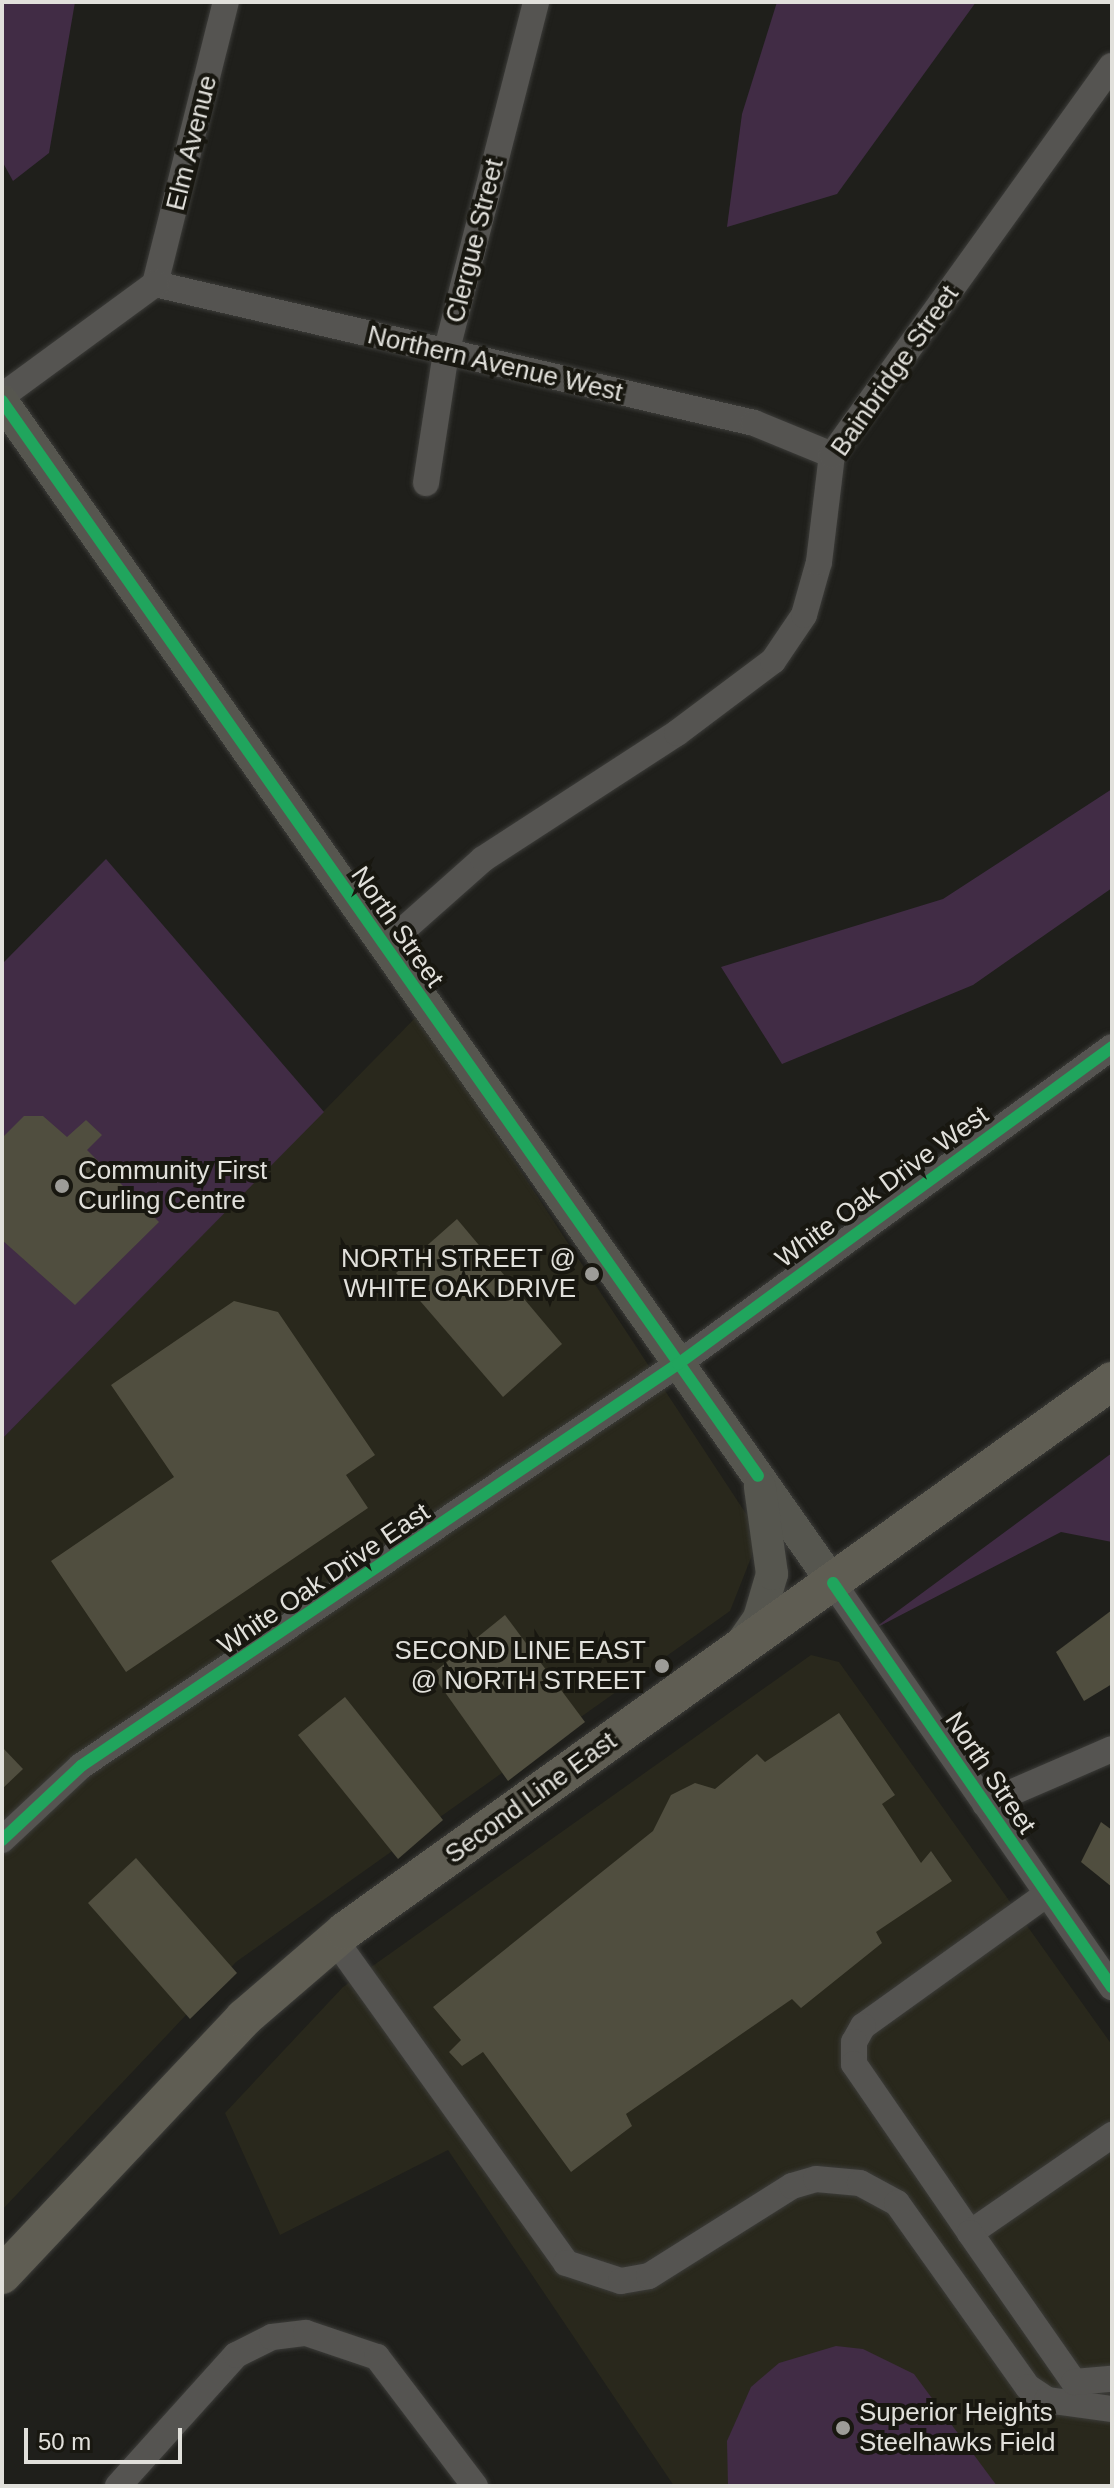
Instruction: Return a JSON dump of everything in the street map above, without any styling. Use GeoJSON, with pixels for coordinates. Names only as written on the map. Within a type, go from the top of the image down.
{"type":"FeatureCollection","features":[{"type":"Feature","properties":{"kind":"highway","name":"Second Line East"},"geometry":{"type":"LineString","coordinates":[[2,2275],[244,2018],[335,1940],[1112,1381]]}},
{"type":"Feature","properties":{"kind":"main road","name":"North Street"},"geometry":{"type":"LineString","coordinates":[[2,399],[833,1583]]}},
{"type":"Feature","properties":{"kind":"main road"},"geometry":{"type":"LineString","coordinates":[[735,1653],[759,1618],[772,1574],[758,1476]]}},
{"type":"Feature","properties":{"kind":"street","name":"Elm Avenue"},"geometry":{"type":"LineString","coordinates":[[155,284],[226,2]]}},
{"type":"Feature","properties":{"kind":"street","name":"Clergue Street"},"geometry":{"type":"LineString","coordinates":[[426,483],[446,353],[536,2]]}},
{"type":"Feature","properties":{"kind":"street","name":"Bainbridge Street"},"geometry":{"type":"LineString","coordinates":[[384,947],[483,859],[773,661],[804,615],[819,562],[832,455],[1112,66]]}},
{"type":"Feature","properties":{"kind":"street","name":"Northern Avenue West"},"geometry":{"type":"LineString","coordinates":[[155,284],[754,423],[832,455]]}},
{"type":"Feature","properties":{"kind":"street"},"geometry":{"type":"LineString","coordinates":[[2,399],[155,284]]}},
{"type":"Feature","properties":{"kind":"street","name":"White Oak Drive West"},"geometry":{"type":"LineString","coordinates":[[678,1364],[1112,1047]]}},
{"type":"Feature","properties":{"kind":"street","name":"White Oak Drive East"},"geometry":{"type":"LineString","coordinates":[[2,1840],[81,1766],[678,1364]]}},
{"type":"Feature","properties":{"kind":"street","name":"North Street"},"geometry":{"type":"LineString","coordinates":[[833,1583],[1112,1987]]}},
{"type":"Feature","properties":{"kind":"street"},"geometry":{"type":"LineString","coordinates":[[985,1804],[1112,1749]]}},
{"type":"Feature","properties":{"kind":"street"},"geometry":{"type":"LineString","coordinates":[[1047,1894],[878,2013],[854,2042],[854,2064],[1074,2382],[1112,2379]]}},
{"type":"Feature","properties":{"kind":"street"},"geometry":{"type":"LineString","coordinates":[[335,1940],[566,2263],[621,2281],[649,2276],[792,2186],[816,2179],[860,2183],[897,2203],[1028,2387],[1047,2400],[1112,2409]]}},
{"type":"Feature","properties":{"kind":"street"},"geometry":{"type":"LineString","coordinates":[[970,2233],[1112,2135]]}},
{"type":"Feature","properties":{"kind":"street"},"geometry":{"type":"LineString","coordinates":[[118,2486],[236,2355],[272,2337],[306,2333],[377,2357],[475,2486]]}},
{"type":"Feature","properties":{"kind":"shaded area"},"geometry":{"type":"Polygon","coordinates":[[[2,2],[75,2],[49,153],[13,181],[2,161],[2,2]]]}},
{"type":"Feature","properties":{"kind":"shaded area"},"geometry":{"type":"Polygon","coordinates":[[[777,2],[976,2],[837,194],[727,227],[742,114],[777,2]]]}},
{"type":"Feature","properties":{"kind":"shaded area"},"geometry":{"type":"Polygon","coordinates":[[[1112,789],[1112,888],[973,985],[782,1064],[721,967],[943,899],[1112,789]]]}},
{"type":"Feature","properties":{"kind":"shaded area"},"geometry":{"type":"Polygon","coordinates":[[[106,859],[324,1112],[2,1439],[2,964],[106,859]]]}},
{"type":"Feature","properties":{"kind":"shaded area"},"geometry":{"type":"Polygon","coordinates":[[[418,1015],[760,1535],[730,1611],[236,1962],[2,2210],[2,1439],[418,1015]]]}},
{"type":"Feature","properties":{"kind":"shaded area"},"geometry":{"type":"Polygon","coordinates":[[[1112,1453],[1112,1542],[1061,1532],[872,1630],[1112,1453]]]}},
{"type":"Feature","properties":{"kind":"shaded area"},"geometry":{"type":"Polygon","coordinates":[[[811,1655],[839,1662],[1112,2045],[1112,2486],[674,2486],[448,2150],[280,2235],[225,2113],[343,1987],[811,1655]]]}},
{"type":"Feature","properties":{"kind":"shaded area","name":"Superior Heights Steelhawks Field"},"geometry":{"type":"Polygon","coordinates":[[[836,2346],[863,2349],[914,2374],[997,2486],[728,2486],[727,2441],[751,2387],[779,2363],[836,2346]]]}},
{"type":"Feature","properties":{"kind":"building","name":"Community First Curling Centre"},"geometry":{"type":"Polygon","coordinates":[[[24,1116],[43,1116],[67,1137],[86,1120],[102,1135],[87,1150],[159,1222],[75,1305],[2,1240],[2,1138],[24,1116]]]}},
{"type":"Feature","properties":{"kind":"building"},"geometry":{"type":"Polygon","coordinates":[[[457,1219],[562,1344],[503,1397],[396,1273],[457,1219]]]}},
{"type":"Feature","properties":{"kind":"building"},"geometry":{"type":"Polygon","coordinates":[[[234,1301],[278,1312],[375,1455],[346,1475],[368,1508],[126,1672],[51,1561],[174,1477],[111,1385],[234,1301]]]}},
{"type":"Feature","properties":{"kind":"building"},"geometry":{"type":"Polygon","coordinates":[[[1112,1610],[1112,1684],[1084,1701],[1056,1652],[1112,1610]]]}},
{"type":"Feature","properties":{"kind":"building"},"geometry":{"type":"Polygon","coordinates":[[[505,1615],[585,1722],[508,1781],[432,1674],[505,1615]]]}},
{"type":"Feature","properties":{"kind":"building"},"geometry":{"type":"Polygon","coordinates":[[[345,1697],[443,1820],[398,1859],[298,1735],[345,1697]]]}},
{"type":"Feature","properties":{"kind":"building"},"geometry":{"type":"Polygon","coordinates":[[[839,1713],[895,1795],[882,1804],[921,1863],[931,1851],[952,1881],[876,1932],[882,1943],[801,2008],[792,1999],[626,2114],[632,2126],[571,2172],[483,2052],[462,2066],[449,2052],[461,2040],[433,2007],[653,1831],[671,1795],[695,1783],[715,1789],[757,1754],[765,1762],[839,1713]]]}},
{"type":"Feature","properties":{"kind":"building"},"geometry":{"type":"Polygon","coordinates":[[[2,1747],[23,1769],[2,1789],[2,1747]]]}},
{"type":"Feature","properties":{"kind":"building"},"geometry":{"type":"Polygon","coordinates":[[[1101,1822],[1112,1830],[1112,1887],[1081,1862],[1101,1822]]]}},
{"type":"Feature","properties":{"kind":"building"},"geometry":{"type":"Polygon","coordinates":[[[136,1858],[237,1973],[190,2019],[88,1903],[136,1858]]]}},
{"type":"Feature","properties":{"kind":"cycle path"},"geometry":{"type":"LineString","coordinates":[[2,401],[758,1476]]}},
{"type":"Feature","properties":{"kind":"cycle path"},"geometry":{"type":"LineString","coordinates":[[2,1840],[81,1766],[678,1364],[1112,1047]]}},
{"type":"Feature","properties":{"kind":"cycle path"},"geometry":{"type":"LineString","coordinates":[[833,1583],[1112,1987]]}},
{"type":"Feature","properties":{"kind":"place","name":"Community First Curling Centre"},"geometry":{"type":"Point","coordinates":[62,1186]}},
{"type":"Feature","properties":{"kind":"place","name":"NORTH STREET @ WHITE OAK DRIVE"},"geometry":{"type":"Point","coordinates":[592,1274]}},
{"type":"Feature","properties":{"kind":"place","name":"SECOND LINE EAST @ NORTH STREET"},"geometry":{"type":"Point","coordinates":[662,1666]}},
{"type":"Feature","properties":{"kind":"place","name":"Superior Heights Steelhawks Field"},"geometry":{"type":"Point","coordinates":[843,2428]}}]}
